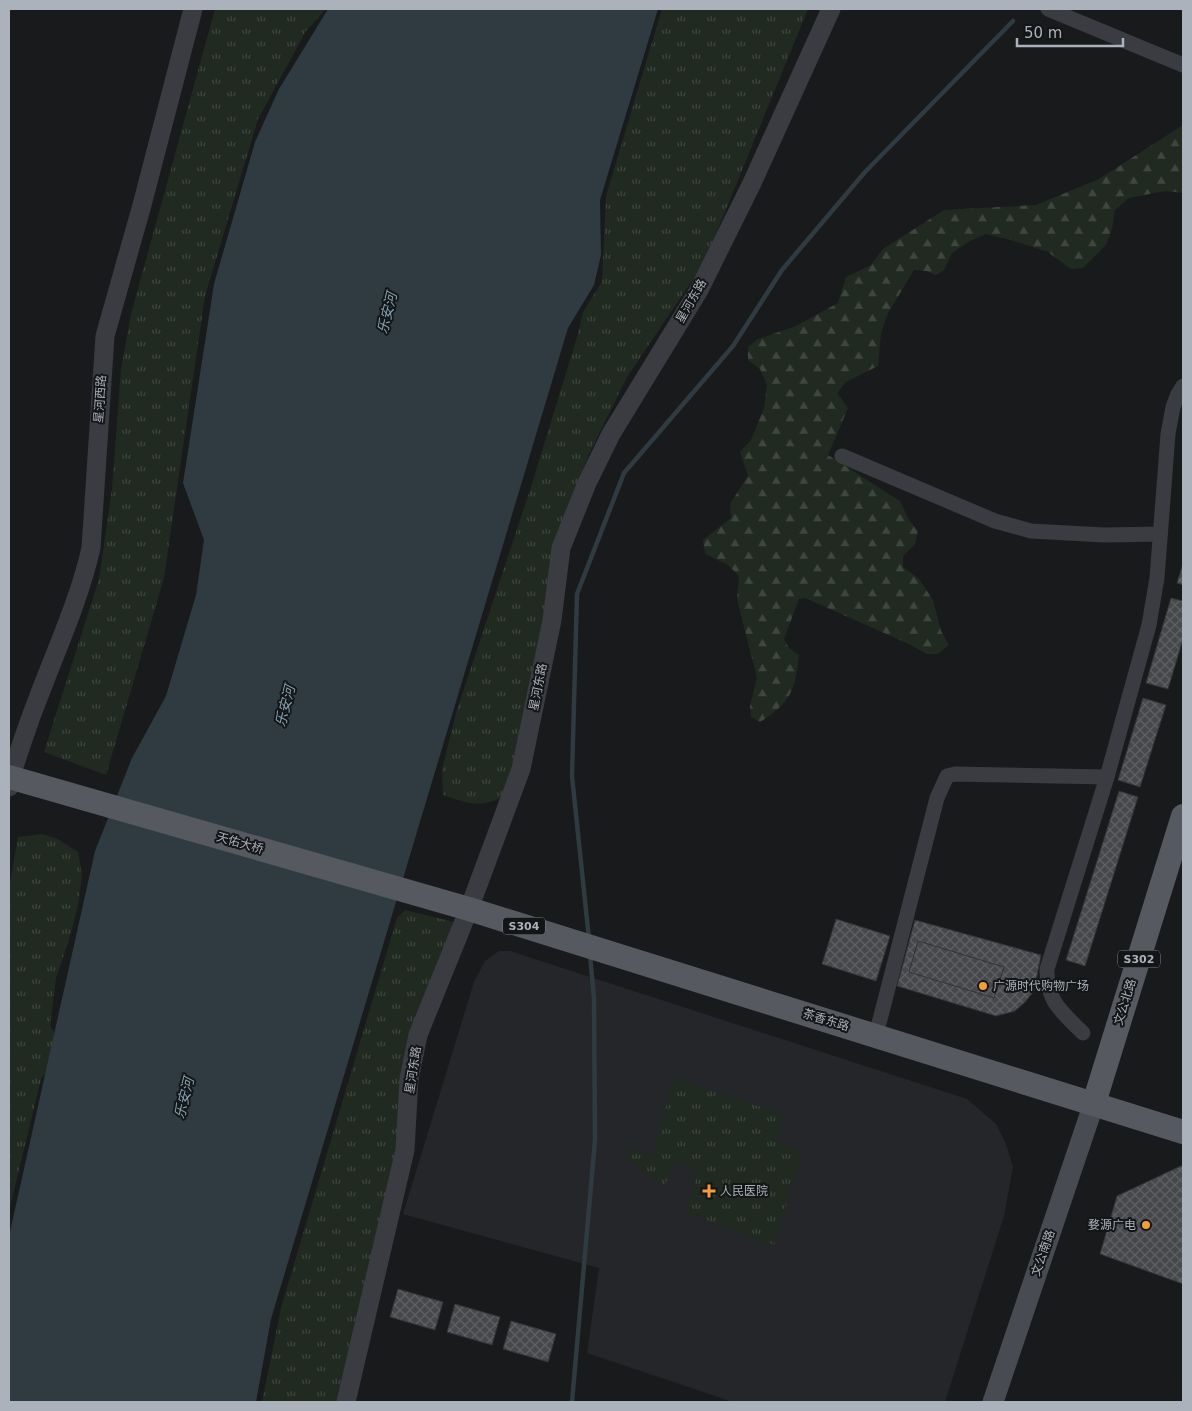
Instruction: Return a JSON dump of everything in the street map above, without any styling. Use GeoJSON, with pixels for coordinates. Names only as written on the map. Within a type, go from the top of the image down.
{"type":"FeatureCollection","features":[{"type":"Feature","properties":{"kind":"main road","name":"天佑大桥"},"geometry":{"type":"LineString","coordinates":[[9,780],[469,909]]}},
{"type":"Feature","properties":{"kind":"main road","name":"文公北路"},"geometry":{"type":"LineString","coordinates":[[1094,1103],[1183,816]]}},
{"type":"Feature","properties":{"kind":"main road","name":"茶香东路"},"geometry":{"type":"LineString","coordinates":[[469,909],[1183,1132]]}},
{"type":"Feature","properties":{"kind":"main road","name":"文公南路"},"geometry":{"type":"LineString","coordinates":[[993,1402],[1094,1103]]}},
{"type":"Feature","properties":{"kind":"street","name":"星河西路"},"geometry":{"type":"LineString","coordinates":[[9,780],[36,703],[80,593],[89,557],[105,336],[142,205],[193,9]]}},
{"type":"Feature","properties":{"kind":"street","name":"星河东路"},"geometry":{"type":"LineString","coordinates":[[346,1402],[405,1150],[410,1079],[418,1035],[469,909],[521,769],[552,620],[561,548],[587,483],[616,426],[699,290],[752,183],[831,9]]}},
{"type":"Feature","properties":{"kind":"street"},"geometry":{"type":"LineString","coordinates":[[1048,9],[1183,65]]}},
{"type":"Feature","properties":{"kind":"street"},"geometry":{"type":"LineString","coordinates":[[1083,1033],[1054,1002],[1049,992],[1047,969],[1107,777],[1149,625],[1157,578],[1168,434],[1173,407],[1183,386]]}},
{"type":"Feature","properties":{"kind":"street"},"geometry":{"type":"LineString","coordinates":[[842,456],[995,521],[1031,531],[1104,535],[1160,534]]}},
{"type":"Feature","properties":{"kind":"street"},"geometry":{"type":"LineString","coordinates":[[876,1035],[937,798],[946,776],[955,774],[1107,777]]}},
{"type":"Feature","properties":{"kind":"shaded area","name":"人民医院"},"geometry":{"type":"Polygon","coordinates":[[[499,951],[510,951],[967,1099],[996,1124],[1006,1144],[1013,1167],[1004,1216],[945,1402],[733,1402],[587,1353],[599,1268],[403,1214],[474,982],[485,961],[499,951]]]}},
{"type":"Feature","properties":{"kind":"green space"},"geometry":{"type":"Polygon","coordinates":[[[215,9],[326,9],[306,31],[258,119],[205,296],[164,578],[106,775],[44,752],[99,579],[112,489],[121,369],[131,314],[215,9]]]}},
{"type":"Feature","properties":{"kind":"green space"},"geometry":{"type":"Polygon","coordinates":[[[662,9],[808,9],[704,263],[627,377],[589,454],[555,539],[543,616],[508,794],[491,802],[468,803],[443,795],[442,769],[457,710],[530,490],[583,312],[602,282],[606,196],[662,9]]]}},
{"type":"Feature","properties":{"kind":"green space"},"geometry":{"type":"Polygon","coordinates":[[[1183,125],[1183,193],[1165,191],[1129,198],[1115,210],[1112,229],[1106,245],[1083,268],[1071,269],[1048,252],[986,234],[970,241],[952,253],[944,270],[936,275],[926,271],[914,270],[888,313],[881,333],[878,366],[846,382],[837,393],[848,408],[828,455],[900,501],[909,520],[918,531],[915,544],[903,556],[903,567],[919,579],[933,600],[941,631],[949,645],[938,654],[927,654],[909,644],[805,598],[799,599],[784,639],[789,648],[799,655],[793,687],[785,702],[770,715],[760,722],[751,717],[750,706],[757,678],[737,599],[739,576],[728,565],[705,554],[703,540],[731,518],[730,504],[748,476],[740,452],[751,440],[764,408],[767,385],[760,369],[748,360],[748,347],[758,339],[796,326],[838,303],[846,277],[871,265],[883,249],[944,210],[1036,205],[1099,179],[1183,125]]]}},
{"type":"Feature","properties":{"kind":"green space"},"geometry":{"type":"Polygon","coordinates":[[[42,834],[58,839],[78,852],[82,875],[78,906],[56,978],[50,1026],[60,1042],[55,1061],[41,1079],[9,1211],[9,888],[18,837],[42,834]]]}},
{"type":"Feature","properties":{"kind":"green space"},"geometry":{"type":"Polygon","coordinates":[[[405,910],[454,922],[421,1063],[404,1180],[338,1402],[262,1402],[281,1308],[397,918],[405,910]]]}},
{"type":"Feature","properties":{"kind":"green space"},"geometry":{"type":"Polygon","coordinates":[[[674,1079],[783,1114],[776,1140],[802,1153],[774,1245],[686,1212],[697,1177],[691,1168],[674,1162],[665,1185],[626,1160],[632,1147],[652,1156],[674,1079]]]}},
{"type":"Feature","properties":{"kind":"water","name":"乐安河"},"geometry":{"type":"Polygon","coordinates":[[[328,9],[658,9],[600,200],[601,255],[594,285],[568,328],[271,1319],[256,1402],[9,1402],[9,1236],[95,851],[132,758],[166,696],[196,595],[204,540],[183,483],[214,284],[255,142],[279,89],[328,9]]]}},
{"type":"Feature","properties":{"kind":"building"},"geometry":{"type":"Polygon","coordinates":[[[1183,564],[1183,585],[1177,583],[1183,564]]]}},
{"type":"Feature","properties":{"kind":"building"},"geometry":{"type":"Polygon","coordinates":[[[1171,598],[1183,601],[1183,639],[1168,689],[1146,683],[1171,598]]]}},
{"type":"Feature","properties":{"kind":"building"},"geometry":{"type":"Polygon","coordinates":[[[1143,698],[1166,705],[1140,787],[1118,780],[1143,698]]]}},
{"type":"Feature","properties":{"kind":"building"},"geometry":{"type":"Polygon","coordinates":[[[1119,791],[1138,797],[1085,966],[1066,960],[1119,791]]]}},
{"type":"Feature","properties":{"kind":"building"},"geometry":{"type":"Polygon","coordinates":[[[836,919],[890,936],[876,981],[822,964],[836,919]]]}},
{"type":"Feature","properties":{"kind":"building"},"geometry":{"type":"Polygon","coordinates":[[[915,920],[1041,955],[1034,991],[1015,1011],[996,1016],[897,986],[915,920]]]}},
{"type":"Feature","properties":{"kind":"building"},"geometry":{"type":"Polygon","coordinates":[[[918,941],[1004,967],[994,998],[909,972],[918,941]]]}},
{"type":"Feature","properties":{"kind":"building","name":"婺源广电"},"geometry":{"type":"Polygon","coordinates":[[[1183,1165],[1183,1284],[1100,1254],[1117,1196],[1183,1165]]]}},
{"type":"Feature","properties":{"kind":"building"},"geometry":{"type":"Polygon","coordinates":[[[398,1289],[443,1302],[435,1330],[390,1317],[398,1289]]]}},
{"type":"Feature","properties":{"kind":"building"},"geometry":{"type":"Polygon","coordinates":[[[455,1304],[500,1317],[492,1345],[447,1332],[455,1304]]]}},
{"type":"Feature","properties":{"kind":"building"},"geometry":{"type":"Polygon","coordinates":[[[511,1321],[556,1334],[548,1362],[503,1349],[511,1321]]]}},
{"type":"Feature","properties":{"kind":"waterway"},"geometry":{"type":"LineString","coordinates":[[589,939],[572,776],[577,594],[624,473],[733,346],[782,270],[865,172],[1013,21]]}},
{"type":"Feature","properties":{"kind":"waterway"},"geometry":{"type":"LineString","coordinates":[[572,1402],[595,1140],[594,999],[590,955]]}},
{"type":"Feature","properties":{"kind":"place","name":"广源时代购物广场"},"geometry":{"type":"Point","coordinates":[983,986]}},
{"type":"Feature","properties":{"kind":"place","name":"人民医院"},"geometry":{"type":"Point","coordinates":[709,1191]}},
{"type":"Feature","properties":{"kind":"place","name":"婺源广电"},"geometry":{"type":"Point","coordinates":[1146,1225]}}]}
